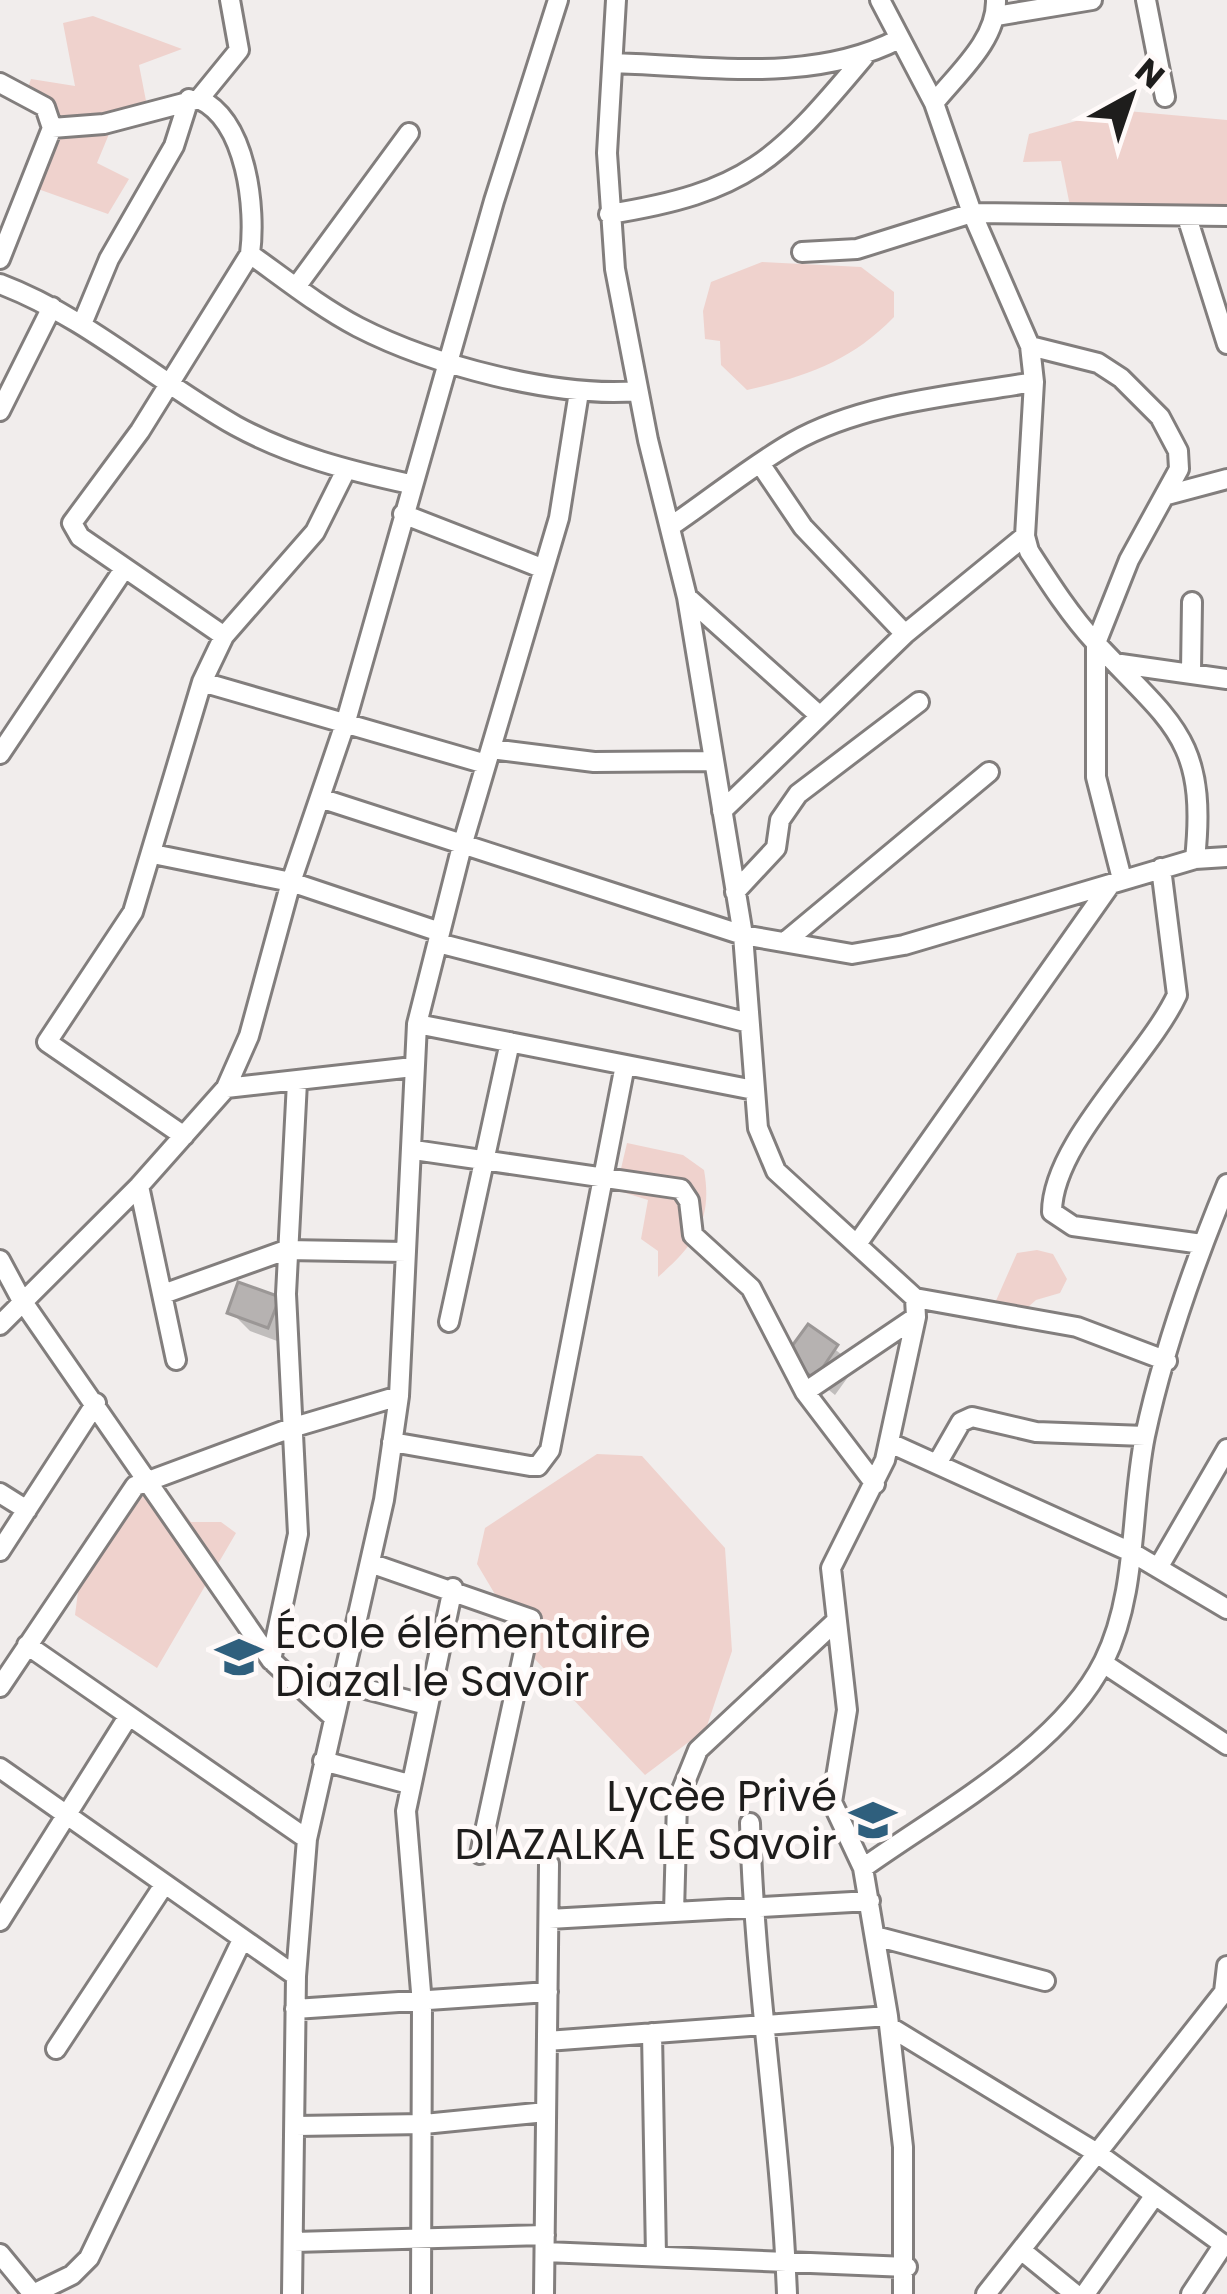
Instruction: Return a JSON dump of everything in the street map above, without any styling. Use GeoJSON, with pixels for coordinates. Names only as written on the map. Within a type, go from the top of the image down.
{"type":"FeatureCollection","features":[{"type":"Feature","properties":{"kind":"street"},"geometry":{"type":"LineString","coordinates":[[82,324],[109,259],[174,146],[194,99],[239,50],[230,0]]}},
{"type":"Feature","properties":{"kind":"street"},"geometry":{"type":"LineString","coordinates":[[0,1325],[139,1186],[226,1088],[249,1036],[291,882],[346,721],[494,201],[559,0]]}},
{"type":"Feature","properties":{"kind":"street"},"geometry":{"type":"LineString","coordinates":[[616,0],[609,214],[638,391],[688,597],[742,935],[763,1148],[776,1171],[857,1244],[915,1307],[1077,1328],[1167,1361]]}},
{"type":"Feature","properties":{"kind":"street"},"geometry":{"type":"LineString","coordinates":[[880,0],[934,103],[972,214],[1030,346],[1034,382],[1025,536],[1040,568],[1096,643],[1171,720],[1198,784],[1195,859]]}},
{"type":"Feature","properties":{"kind":"street"},"geometry":{"type":"LineString","coordinates":[[934,103],[984,41],[996,8],[1092,0]]}},
{"type":"Feature","properties":{"kind":"street"},"geometry":{"type":"LineString","coordinates":[[1146,0],[1166,97]]}},
{"type":"Feature","properties":{"kind":"street"},"geometry":{"type":"LineString","coordinates":[[613,64],[796,69],[864,57],[899,39]]}},
{"type":"Feature","properties":{"kind":"street"},"geometry":{"type":"LineString","coordinates":[[609,214],[681,203],[744,178],[792,140],[864,57]]}},
{"type":"Feature","properties":{"kind":"street"},"geometry":{"type":"LineString","coordinates":[[0,83],[46,106],[52,128],[0,259]]}},
{"type":"Feature","properties":{"kind":"street"},"geometry":{"type":"LineString","coordinates":[[52,128],[104,124],[194,99],[216,109],[247,181],[254,222],[250,254],[140,431],[73,519],[80,538],[224,636]]}},
{"type":"Feature","properties":{"kind":"street"},"geometry":{"type":"LineString","coordinates":[[296,286],[409,133]]}},
{"type":"Feature","properties":{"kind":"street"},"geometry":{"type":"LineString","coordinates":[[802,252],[857,249],[972,214],[1227,216]]}},
{"type":"Feature","properties":{"kind":"street"},"geometry":{"type":"LineString","coordinates":[[1186,217],[1227,344]]}},
{"type":"Feature","properties":{"kind":"street"},"geometry":{"type":"LineString","coordinates":[[250,254],[359,327],[451,362],[579,392],[638,391]]}},
{"type":"Feature","properties":{"kind":"street"},"geometry":{"type":"LineString","coordinates":[[0,284],[82,324],[167,383],[260,438],[346,470],[410,484]]}},
{"type":"Feature","properties":{"kind":"street"},"geometry":{"type":"LineString","coordinates":[[0,412],[52,307]]}},
{"type":"Feature","properties":{"kind":"street"},"geometry":{"type":"LineString","coordinates":[[857,1244],[1117,881],[1096,777],[1096,643],[1130,560],[1179,469],[1178,451],[1160,417],[1098,363],[1030,346]]}},
{"type":"Feature","properties":{"kind":"street"},"geometry":{"type":"LineString","coordinates":[[671,526],[790,443],[852,417],[1034,382]]}},
{"type":"Feature","properties":{"kind":"street"},"geometry":{"type":"LineString","coordinates":[[292,2294],[296,1976],[307,1839],[370,1563],[399,1396],[417,1024],[462,845],[559,518],[579,392]]}},
{"type":"Feature","properties":{"kind":"street"},"geometry":{"type":"LineString","coordinates":[[761,465],[803,526],[905,634]]}},
{"type":"Feature","properties":{"kind":"street"},"geometry":{"type":"LineString","coordinates":[[184,1136],[48,1047],[133,912],[202,682],[224,636],[315,532],[346,470]]}},
{"type":"Feature","properties":{"kind":"street"},"geometry":{"type":"LineString","coordinates":[[1167,495],[1227,479]]}},
{"type":"Feature","properties":{"kind":"street"},"geometry":{"type":"LineString","coordinates":[[403,514],[544,569]]}},
{"type":"Feature","properties":{"kind":"street"},"geometry":{"type":"LineString","coordinates":[[722,812],[905,634],[1025,536]]}},
{"type":"Feature","properties":{"kind":"street"},"geometry":{"type":"LineString","coordinates":[[0,754],[124,569]]}},
{"type":"Feature","properties":{"kind":"street"},"geometry":{"type":"LineString","coordinates":[[688,597],[820,716]]}},
{"type":"Feature","properties":{"kind":"street"},"geometry":{"type":"LineString","coordinates":[[1191,671],[1192,602]]}},
{"type":"Feature","properties":{"kind":"street"},"geometry":{"type":"LineString","coordinates":[[1121,664],[1227,680]]}},
{"type":"Feature","properties":{"kind":"street"},"geometry":{"type":"LineString","coordinates":[[202,682],[489,756],[594,762],[713,761]]}},
{"type":"Feature","properties":{"kind":"street"},"geometry":{"type":"LineString","coordinates":[[735,892],[776,848],[780,820],[798,794],[919,703]]}},
{"type":"Feature","properties":{"kind":"street"},"geometry":{"type":"LineString","coordinates":[[786,941],[989,772]]}},
{"type":"Feature","properties":{"kind":"street"},"geometry":{"type":"LineString","coordinates":[[322,799],[742,935],[870,954],[1161,868],[1227,857]]}},
{"type":"Feature","properties":{"kind":"street"},"geometry":{"type":"LineString","coordinates":[[152,854],[291,882],[439,937],[749,1023]]}},
{"type":"Feature","properties":{"kind":"street"},"geometry":{"type":"LineString","coordinates":[[1161,868],[1177,995],[1064,1168],[1052,1212],[1073,1226],[1202,1244]]}},
{"type":"Feature","properties":{"kind":"street"},"geometry":{"type":"LineString","coordinates":[[417,1024],[754,1090]]}},
{"type":"Feature","properties":{"kind":"street"},"geometry":{"type":"LineString","coordinates":[[449,1322],[510,1042]]}},
{"type":"Feature","properties":{"kind":"street"},"geometry":{"type":"LineString","coordinates":[[392,1442],[530,1466],[545,1459],[625,1065]]}},
{"type":"Feature","properties":{"kind":"street"},"geometry":{"type":"LineString","coordinates":[[226,1088],[413,1067]]}},
{"type":"Feature","properties":{"kind":"street"},"geometry":{"type":"LineString","coordinates":[[271,1660],[298,1534],[286,1250],[297,1082]]}},
{"type":"Feature","properties":{"kind":"street"},"geometry":{"type":"LineString","coordinates":[[414,1150],[682,1189],[693,1234],[751,1288],[805,1392],[874,1484]]}},
{"type":"Feature","properties":{"kind":"street"},"geometry":{"type":"LineString","coordinates":[[863,1868],[1048,1733],[1103,1663],[1131,1552],[1145,1436],[1202,1244],[1227,1184]]}},
{"type":"Feature","properties":{"kind":"street"},"geometry":{"type":"LineString","coordinates":[[139,1186],[166,1293],[176,1360]]}},
{"type":"Feature","properties":{"kind":"street"},"geometry":{"type":"LineString","coordinates":[[166,1293],[286,1250],[406,1252]]}},
{"type":"Feature","properties":{"kind":"street"},"geometry":{"type":"LineString","coordinates":[[0,1260],[21,1299],[271,1660],[334,1718]]}},
{"type":"Feature","properties":{"kind":"street"},"geometry":{"type":"LineString","coordinates":[[805,1392],[915,1307]]}},
{"type":"Feature","properties":{"kind":"street"},"geometry":{"type":"LineString","coordinates":[[903,2294],[907,2267],[903,2147],[889,2022],[863,1868],[835,1817],[832,1802],[847,1710],[835,1622],[835,1553],[874,1484],[890,1443],[915,1307]]}},
{"type":"Feature","properties":{"kind":"street"},"geometry":{"type":"LineString","coordinates":[[0,1687],[135,1486],[291,1428],[399,1396]]}},
{"type":"Feature","properties":{"kind":"street"},"geometry":{"type":"LineString","coordinates":[[0,1551],[96,1403]]}},
{"type":"Feature","properties":{"kind":"street"},"geometry":{"type":"LineString","coordinates":[[938,1462],[961,1423],[972,1417],[1036,1432],[1145,1436]]}},
{"type":"Feature","properties":{"kind":"street"},"geometry":{"type":"LineString","coordinates":[[890,1443],[938,1462],[1017,1505],[1131,1552],[1227,1609]]}},
{"type":"Feature","properties":{"kind":"street"},"geometry":{"type":"LineString","coordinates":[[1158,1568],[1224,1460]]}},
{"type":"Feature","properties":{"kind":"street"},"geometry":{"type":"LineString","coordinates":[[0,1493],[27,1510]]}},
{"type":"Feature","properties":{"kind":"street"},"geometry":{"type":"LineString","coordinates":[[370,1563],[528,1615],[532,1625],[480,1854]]}},
{"type":"Feature","properties":{"kind":"street"},"geometry":{"type":"LineString","coordinates":[[421,2294],[422,2004],[407,1846],[409,1784],[453,1588]]}},
{"type":"Feature","properties":{"kind":"street"},"geometry":{"type":"LineString","coordinates":[[674,1912],[677,1802],[698,1750],[835,1622]]}},
{"type":"Feature","properties":{"kind":"street"},"geometry":{"type":"LineString","coordinates":[[27,1645],[307,1839]]}},
{"type":"Feature","properties":{"kind":"street"},"geometry":{"type":"LineString","coordinates":[[1103,1663],[1227,1745]]}},
{"type":"Feature","properties":{"kind":"street"},"geometry":{"type":"LineString","coordinates":[[342,1683],[427,1705]]}},
{"type":"Feature","properties":{"kind":"street"},"geometry":{"type":"LineString","coordinates":[[0,1921],[128,1718]]}},
{"type":"Feature","properties":{"kind":"street"},"geometry":{"type":"LineString","coordinates":[[323,1761],[409,1784]]}},
{"type":"Feature","properties":{"kind":"street"},"geometry":{"type":"LineString","coordinates":[[0,1768],[296,1976]]}},
{"type":"Feature","properties":{"kind":"street"},"geometry":{"type":"LineString","coordinates":[[750,1822],[752,1910],[787,2294]]}},
{"type":"Feature","properties":{"kind":"street"},"geometry":{"type":"LineString","coordinates":[[544,2294],[549,1864]]}},
{"type":"Feature","properties":{"kind":"street"},"geometry":{"type":"LineString","coordinates":[[56,2050],[164,1886]]}},
{"type":"Feature","properties":{"kind":"street"},"geometry":{"type":"LineString","coordinates":[[549,1918],[870,1901]]}},
{"type":"Feature","properties":{"kind":"street"},"geometry":{"type":"LineString","coordinates":[[875,1936],[1045,1981]]}},
{"type":"Feature","properties":{"kind":"street"},"geometry":{"type":"LineString","coordinates":[[0,2254],[33,2294],[82,2266],[242,1940]]}},
{"type":"Feature","properties":{"kind":"street"},"geometry":{"type":"LineString","coordinates":[[986,2294],[1226,1994],[1227,1966]]}},
{"type":"Feature","properties":{"kind":"street"},"geometry":{"type":"LineString","coordinates":[[296,2009],[548,1992]]}},
{"type":"Feature","properties":{"kind":"street"},"geometry":{"type":"LineString","coordinates":[[547,2041],[765,2025],[889,2022],[1097,2153],[1226,2245],[1191,2294]]}},
{"type":"Feature","properties":{"kind":"street"},"geometry":{"type":"LineString","coordinates":[[652,2033],[656,2256]]}},
{"type":"Feature","properties":{"kind":"street"},"geometry":{"type":"LineString","coordinates":[[296,2126],[424,2124],[546,2112]]}},
{"type":"Feature","properties":{"kind":"street"},"geometry":{"type":"LineString","coordinates":[[1085,2294],[1155,2195]]}},
{"type":"Feature","properties":{"kind":"street"},"geometry":{"type":"LineString","coordinates":[[294,2242],[545,2244],[656,2256],[907,2267]]}},
{"type":"Feature","properties":{"kind":"street"},"geometry":{"type":"LineString","coordinates":[[1021,2250],[1075,2294]]}},
{"type":"Feature","properties":{"kind":"shaded area"},"geometry":{"type":"Polygon","coordinates":[[[93,16],[182,49],[139,65],[147,106],[109,134],[97,163],[129,179],[108,214],[38,189],[48,152],[46,109],[26,93],[31,79],[75,86],[63,23],[93,16]]]}},
{"type":"Feature","properties":{"kind":"shaded area"},"geometry":{"type":"Polygon","coordinates":[[[1116,110],[1227,120],[1227,204],[1179,227],[1073,221],[1061,161],[1023,162],[1029,134],[1116,110]]]}},
{"type":"Feature","properties":{"kind":"shaded area"},"geometry":{"type":"Polygon","coordinates":[[[762,262],[861,267],[894,292],[894,317],[861,345],[826,365],[747,390],[721,365],[720,341],[705,339],[703,311],[711,282],[762,262]]]}},
{"type":"Feature","properties":{"kind":"shaded area"},"geometry":{"type":"Polygon","coordinates":[[[627,1143],[683,1155],[704,1170],[706,1203],[698,1230],[658,1277],[658,1251],[641,1239],[648,1200],[616,1190],[627,1143]]]}},
{"type":"Feature","properties":{"kind":"shaded area"},"geometry":{"type":"Polygon","coordinates":[[[1017,1253],[1053,1254],[1067,1279],[1060,1293],[1036,1300],[1009,1324],[991,1312],[1017,1253]]]}},
{"type":"Feature","properties":{"kind":"shaded area"},"geometry":{"type":"Polygon","coordinates":[[[106,1441],[136,1450],[191,1522],[221,1522],[236,1533],[157,1668],[75,1615],[85,1538],[135,1480],[106,1441]]]}},
{"type":"Feature","properties":{"kind":"shaded area"},"geometry":{"type":"Polygon","coordinates":[[[597,1454],[642,1456],[725,1548],[732,1651],[706,1729],[645,1775],[531,1655],[477,1564],[485,1528],[597,1454]]]}},
{"type":"Feature","properties":{"kind":"building"},"geometry":{"type":"Polygon","coordinates":[[[238,1282],[280,1297],[268,1328],[227,1313],[238,1282]]]}},
{"type":"Feature","properties":{"kind":"building"},"geometry":{"type":"Polygon","coordinates":[[[808,1324],[838,1345],[815,1379],[784,1357],[808,1324]]]}},
{"type":"Feature","properties":{"kind":"place","name":"École élémentaire Diazal le Savoir"},"geometry":{"type":"Point","coordinates":[239,1657]}},
{"type":"Feature","properties":{"kind":"place","name":"Lycèe Privé DIAZALKA LE Savoir"},"geometry":{"type":"Point","coordinates":[873,1820]}}]}
